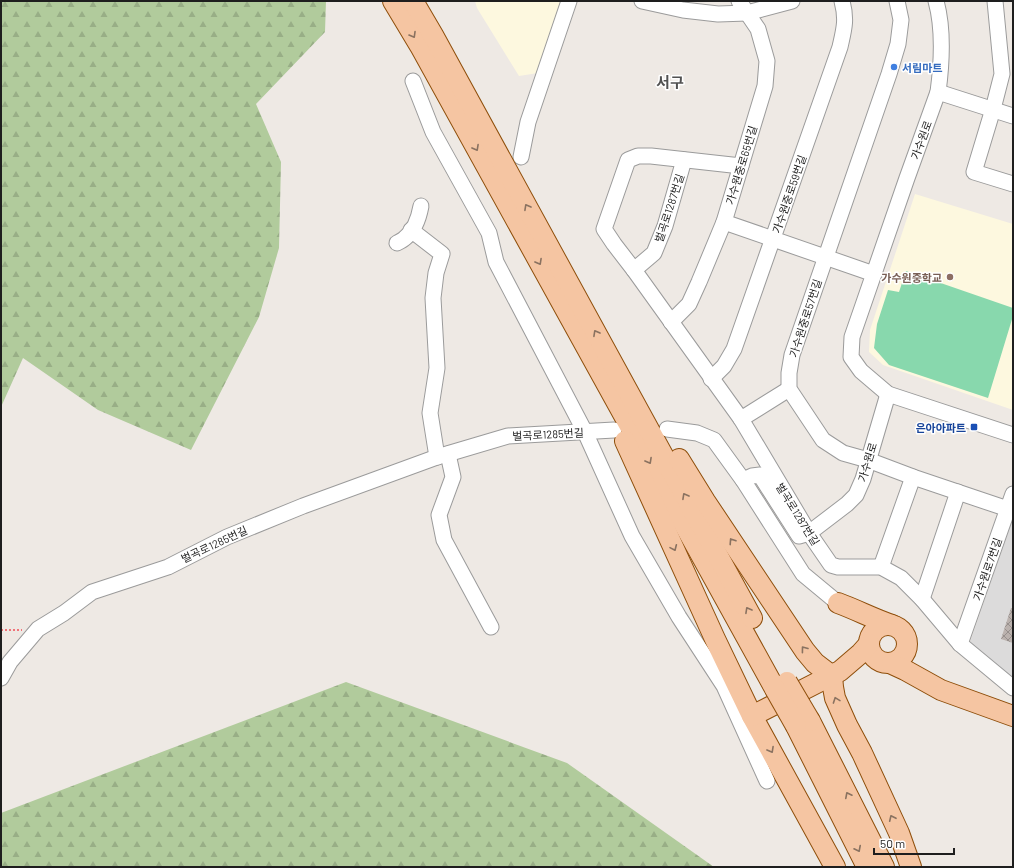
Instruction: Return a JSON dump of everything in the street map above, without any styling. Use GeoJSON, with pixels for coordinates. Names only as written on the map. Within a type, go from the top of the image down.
{"type":"FeatureCollection","features":[{"type":"Feature","properties":{"kind":"main road"},"geometry":{"type":"LineString","coordinates":[[393,1],[420,46],[592,358],[781,685],[884,867]]}},
{"type":"Feature","properties":{"kind":"main road"},"geometry":{"type":"LineString","coordinates":[[413,1],[612,362],[781,685]]}},
{"type":"Feature","properties":{"kind":"main road"},"geometry":{"type":"LineString","coordinates":[[592,358],[614,419],[715,639],[752,716],[835,867]]}},
{"type":"Feature","properties":{"kind":"main road"},"geometry":{"type":"LineString","coordinates":[[612,362],[648,408],[710,508],[805,651],[815,663],[836,674],[897,662],[902,659],[908,649],[908,643],[903,631],[892,625],[875,620],[853,608],[838,603]]}},
{"type":"Feature","properties":{"kind":"main road"},"geometry":{"type":"LineString","coordinates":[[838,603],[861,627],[869,641],[871,654],[874,658],[905,670],[941,690],[1013,716]]}},
{"type":"Feature","properties":{"kind":"main road"},"geometry":{"type":"LineString","coordinates":[[752,716],[836,674],[861,653],[876,629],[881,626],[892,625]]}},
{"type":"Feature","properties":{"kind":"main road"},"geometry":{"type":"LineString","coordinates":[[908,649],[922,664],[946,684],[956,696]]}},
{"type":"Feature","properties":{"kind":"main road"},"geometry":{"type":"LineString","coordinates":[[836,674],[833,687],[835,698],[846,725],[862,753],[899,833],[911,867]]}},
{"type":"Feature","properties":{"kind":"main road"},"geometry":{"type":"LineString","coordinates":[[803,724],[867,867]]}},
{"type":"Feature","properties":{"kind":"street"},"geometry":{"type":"LineString","coordinates":[[521,157],[528,122],[569,1]]}},
{"type":"Feature","properties":{"kind":"street"},"geometry":{"type":"LineString","coordinates":[[642,1],[682,10],[718,14],[743,7],[786,2]]}},
{"type":"Feature","properties":{"kind":"street","name":"가수원중로59번길"},"geometry":{"type":"LineString","coordinates":[[711,378],[724,366],[734,349],[840,47],[845,27],[842,1]]}},
{"type":"Feature","properties":{"kind":"street","name":"가수원중로57번길"},"geometry":{"type":"LineString","coordinates":[[789,389],[789,373],[792,355],[898,44],[901,20],[897,1]]}},
{"type":"Feature","properties":{"kind":"street","name":"가수원로"},"geometry":{"type":"LineString","coordinates":[[936,1],[940,14],[942,46],[938,92],[852,337],[851,356],[861,371],[888,394],[1013,435]]}},
{"type":"Feature","properties":{"kind":"street"},"geometry":{"type":"LineString","coordinates":[[995,1],[1002,74],[974,172],[1013,184]]}},
{"type":"Feature","properties":{"kind":"street","name":"가수원중로65번길"},"geometry":{"type":"LineString","coordinates":[[671,322],[689,304],[700,282],[724,222],[765,86],[767,61],[758,29],[743,7]]}},
{"type":"Feature","properties":{"kind":"street"},"geometry":{"type":"LineString","coordinates":[[413,81],[433,132],[489,233],[496,262],[585,432],[632,536],[680,617],[724,686],[767,781]]}},
{"type":"Feature","properties":{"kind":"street"},"geometry":{"type":"LineString","coordinates":[[938,92],[1013,116]]}},
{"type":"Feature","properties":{"kind":"street","name":"벌곡로1287번길"},"geometry":{"type":"LineString","coordinates":[[740,166],[651,156],[638,156],[628,160],[604,229],[741,419],[809,533],[831,565],[838,567],[882,567]]}},
{"type":"Feature","properties":{"kind":"street","name":"벌곡로1287번길"},"geometry":{"type":"LineString","coordinates":[[634,270],[654,253],[665,226],[684,160]]}},
{"type":"Feature","properties":{"kind":"street"},"geometry":{"type":"LineString","coordinates":[[396,243],[406,238],[419,215],[421,206]]}},
{"type":"Feature","properties":{"kind":"street"},"geometry":{"type":"LineString","coordinates":[[724,222],[874,274]]}},
{"type":"Feature","properties":{"kind":"street"},"geometry":{"type":"LineString","coordinates":[[411,230],[442,254],[436,273],[433,298],[437,368],[430,413],[443,455],[453,477],[439,515],[444,540],[491,627]]}},
{"type":"Feature","properties":{"kind":"street"},"geometry":{"type":"LineString","coordinates":[[741,419],[789,389],[823,440],[843,453],[868,460],[912,477],[1008,509]]}},
{"type":"Feature","properties":{"kind":"street","name":"가수원로"},"geometry":{"type":"LineString","coordinates":[[809,533],[847,504],[856,495],[863,479],[888,394]]}},
{"type":"Feature","properties":{"kind":"street"},"geometry":{"type":"LineString","coordinates":[[667,429],[697,433],[714,440],[743,480],[803,574],[838,603]]}},
{"type":"Feature","properties":{"kind":"street","name":"벌곡로1285번길"},"geometry":{"type":"LineString","coordinates":[[1,678],[5,663],[38,629],[64,613],[92,592],[168,567],[227,537],[304,506],[443,455],[508,436],[614,430]]}},
{"type":"Feature","properties":{"kind":"street"},"geometry":{"type":"LineString","coordinates":[[743,480],[752,476],[760,475],[800,536],[809,533]]}},
{"type":"Feature","properties":{"kind":"street"},"geometry":{"type":"LineString","coordinates":[[912,477],[882,567],[901,578],[922,599],[960,644],[1013,688]]}},
{"type":"Feature","properties":{"kind":"street"},"geometry":{"type":"LineString","coordinates":[[922,599],[958,492]]}},
{"type":"Feature","properties":{"kind":"street","name":"가수원로7번길"},"geometry":{"type":"LineString","coordinates":[[960,644],[1013,494]]}},
{"type":"Feature","properties":{"kind":"shaded area"},"geometry":{"type":"Polygon","coordinates":[[[475,1],[562,1],[538,73],[519,76],[477,8],[475,1]]]}},
{"type":"Feature","properties":{"kind":"shaded area","name":"가수원중학교"},"geometry":{"type":"Polygon","coordinates":[[[915,194],[1013,224],[1013,410],[883,365],[869,352],[870,330],[915,194]]]}},
{"type":"Feature","properties":{"kind":"shaded area"},"geometry":{"type":"Polygon","coordinates":[[[1013,518],[1013,680],[969,645],[1013,518]]]}},
{"type":"Feature","properties":{"kind":"green space"},"geometry":{"type":"Polygon","coordinates":[[[1,1],[326,1],[325,32],[256,104],[281,162],[279,248],[259,317],[191,450],[98,410],[23,358],[1,407],[1,1]]]}},
{"type":"Feature","properties":{"kind":"green space"},"geometry":{"type":"Polygon","coordinates":[[[906,271],[1013,308],[1013,316],[988,398],[889,365],[874,348],[877,324],[888,290],[899,292],[906,271]]]}},
{"type":"Feature","properties":{"kind":"green space"},"geometry":{"type":"Polygon","coordinates":[[[346,682],[567,763],[714,867],[1,867],[1,813],[346,682]]]}},
{"type":"Feature","properties":{"kind":"building"},"geometry":{"type":"Polygon","coordinates":[[[1011,608],[1013,608],[1013,643],[1001,639],[1011,608]]]}},
{"type":"Feature","properties":{"kind":"place","name":"서림마트"},"geometry":{"type":"Point","coordinates":[894,67]}},
{"type":"Feature","properties":{"kind":"place","name":"가수원중학교"},"geometry":{"type":"Point","coordinates":[950,277]}},
{"type":"Feature","properties":{"kind":"place","name":"은아아파트"},"geometry":{"type":"Point","coordinates":[974,427]}},
{"type":"Feature","properties":{"kind":"district","name":"서구"},"geometry":{"type":"Point","coordinates":[670,82]}}]}
